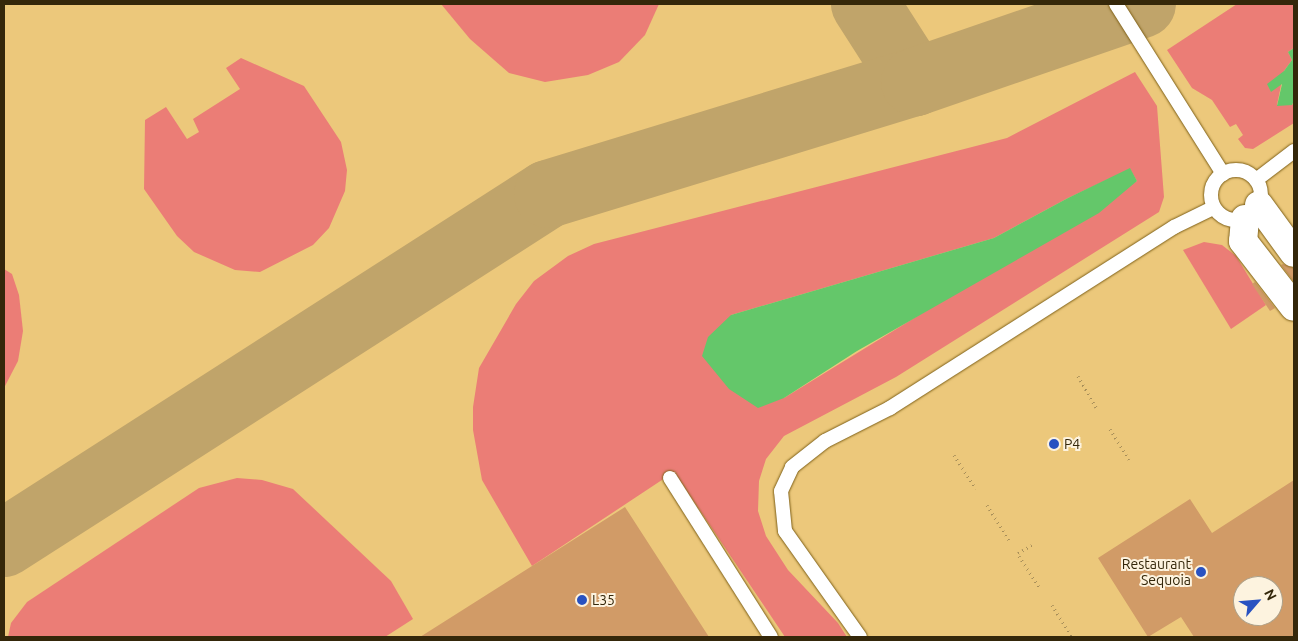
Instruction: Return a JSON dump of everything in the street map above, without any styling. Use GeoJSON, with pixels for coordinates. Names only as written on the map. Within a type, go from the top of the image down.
{"type":"FeatureCollection","features":[{"type":"Feature","properties":{"kind":"street"},"geometry":{"type":"LineString","coordinates":[[1253,201],[1294,253]]}},
{"type":"Feature","properties":{"kind":"street"},"geometry":{"type":"LineString","coordinates":[[1253,201],[1243,241],[1292,303]]}},
{"type":"Feature","properties":{"kind":"lane"},"geometry":{"type":"LineString","coordinates":[[1116,4],[1223,174]]}},
{"type":"Feature","properties":{"kind":"lane"},"geometry":{"type":"LineString","coordinates":[[1253,201],[1238,171],[1223,174],[1212,191],[1213,208],[1224,218],[1253,201],[1294,151]]}},
{"type":"Feature","properties":{"kind":"lane"},"geometry":{"type":"LineString","coordinates":[[860,637],[785,531],[781,491],[792,467],[825,441],[890,408],[1174,227],[1213,208]]}},
{"type":"Feature","properties":{"kind":"lane"},"geometry":{"type":"LineString","coordinates":[[670,478],[771,637]]}},
{"type":"Feature","properties":{"kind":"path"},"geometry":{"type":"LineString","coordinates":[[1078,376],[1098,410]]}},
{"type":"Feature","properties":{"kind":"path"},"geometry":{"type":"LineString","coordinates":[[1110,429],[1129,460]]}},
{"type":"Feature","properties":{"kind":"path"},"geometry":{"type":"LineString","coordinates":[[954,455],[976,488]]}},
{"type":"Feature","properties":{"kind":"path"},"geometry":{"type":"LineString","coordinates":[[987,505],[1010,540]]}},
{"type":"Feature","properties":{"kind":"path"},"geometry":{"type":"LineString","coordinates":[[1032,545],[1019,555],[1040,588]]}},
{"type":"Feature","properties":{"kind":"path"},"geometry":{"type":"LineString","coordinates":[[1052,605],[1072,637]]}},
{"type":"Feature","properties":{"kind":"shaded area"},"geometry":{"type":"Polygon","coordinates":[[[4,4],[1294,4],[1294,637],[4,637],[4,4]]]}},
{"type":"Feature","properties":{"kind":"shaded area"},"geometry":{"type":"Polygon","coordinates":[[[441,4],[659,4],[645,35],[619,62],[588,75],[545,82],[509,73],[470,39],[441,4]]]}},
{"type":"Feature","properties":{"kind":"shaded area"},"geometry":{"type":"Polygon","coordinates":[[[1237,4],[1294,4],[1294,48],[1288,52],[1292,60],[1284,71],[1277,105],[1292,105],[1294,101],[1294,123],[1253,149],[1245,148],[1238,139],[1243,135],[1236,124],[1230,127],[1212,100],[1192,88],[1167,50],[1237,4]]]}},
{"type":"Feature","properties":{"kind":"shaded area"},"geometry":{"type":"Polygon","coordinates":[[[1294,48],[1294,101],[1292,105],[1277,106],[1282,84],[1271,92],[1267,84],[1284,71],[1292,60],[1288,52],[1294,48]]]}},
{"type":"Feature","properties":{"kind":"shaded area"},"geometry":{"type":"Polygon","coordinates":[[[241,58],[304,86],[341,142],[347,170],[345,191],[329,228],[313,245],[260,272],[235,270],[194,252],[177,236],[144,189],[145,120],[166,107],[187,139],[199,132],[193,119],[240,89],[226,68],[241,58]]]}},
{"type":"Feature","properties":{"kind":"shaded area"},"geometry":{"type":"Polygon","coordinates":[[[1135,72],[1157,106],[1164,197],[1159,212],[896,377],[784,436],[766,459],[759,481],[758,511],[766,536],[788,570],[838,623],[847,637],[785,637],[674,472],[532,566],[482,480],[473,430],[473,407],[479,368],[516,304],[534,281],[568,256],[594,244],[1007,138],[1135,72]],[[1130,169],[1068,198],[994,238],[731,315],[784,398],[1137,181],[1130,169]]]}},
{"type":"Feature","properties":{"kind":"shaded area"},"geometry":{"type":"Polygon","coordinates":[[[1130,168],[1137,181],[1099,213],[857,351],[784,398],[758,408],[729,389],[702,356],[708,337],[731,315],[994,238],[1068,198],[1130,168]]]}},
{"type":"Feature","properties":{"kind":"shaded area"},"geometry":{"type":"Polygon","coordinates":[[[1204,242],[1222,245],[1236,256],[1266,305],[1231,329],[1183,250],[1204,242]]]}},
{"type":"Feature","properties":{"kind":"shaded area"},"geometry":{"type":"Polygon","coordinates":[[[4,269],[12,274],[19,295],[23,331],[18,361],[4,388],[4,269]]]}},
{"type":"Feature","properties":{"kind":"shaded area"},"geometry":{"type":"Polygon","coordinates":[[[237,478],[262,480],[293,489],[391,581],[413,619],[385,637],[8,637],[11,623],[27,602],[199,488],[237,478]]]}},
{"type":"Feature","properties":{"kind":"building"},"geometry":{"type":"Polygon","coordinates":[[[1281,265],[1294,268],[1294,282],[1281,265]]]}},
{"type":"Feature","properties":{"kind":"building"},"geometry":{"type":"Polygon","coordinates":[[[1255,282],[1275,308],[1270,311],[1252,284],[1255,282]]]}},
{"type":"Feature","properties":{"kind":"building","name":"Restaurant Sequoia"},"geometry":{"type":"Polygon","coordinates":[[[1294,480],[1294,637],[1194,637],[1181,617],[1148,637],[1098,558],[1190,499],[1212,533],[1294,480]]]}},
{"type":"Feature","properties":{"kind":"building","name":"L35"},"geometry":{"type":"Polygon","coordinates":[[[625,507],[709,637],[420,637],[532,566],[625,507]]]}},
{"type":"Feature","properties":{"kind":"taxiway"},"geometry":{"type":"LineString","coordinates":[[865,4],[915,82]]}},
{"type":"Feature","properties":{"kind":"taxiway"},"geometry":{"type":"LineString","coordinates":[[4,543],[548,194],[915,82],[1142,4]]}},
{"type":"Feature","properties":{"kind":"place","name":"P4"},"geometry":{"type":"Point","coordinates":[1054,444]}},
{"type":"Feature","properties":{"kind":"place","name":"Restaurant Sequoia"},"geometry":{"type":"Point","coordinates":[1201,572]}},
{"type":"Feature","properties":{"kind":"place","name":"L35"},"geometry":{"type":"Point","coordinates":[582,600]}}]}
